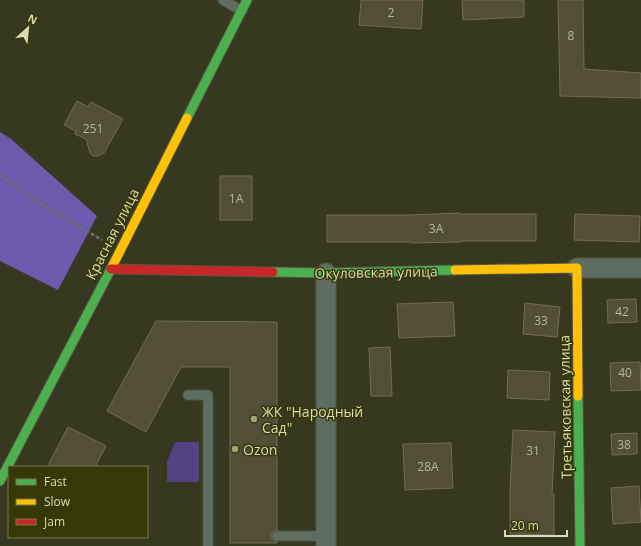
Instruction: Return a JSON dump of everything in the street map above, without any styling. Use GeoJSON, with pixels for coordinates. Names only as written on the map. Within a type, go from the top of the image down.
{"type":"FeatureCollection","features":[{"type":"Feature","properties":{"kind":"street","name":"Красная улица"},"geometry":{"type":"LineString","coordinates":[[0,481],[111,269],[247,0]]}},
{"type":"Feature","properties":{"kind":"street","name":"Третьяковская улица"},"geometry":{"type":"LineString","coordinates":[[577,268],[580,546]]}},
{"type":"Feature","properties":{"kind":"street","name":"Окуловская улица"},"geometry":{"type":"LineString","coordinates":[[111,269],[326,273],[641,268]]}},
{"type":"Feature","properties":{"kind":"street"},"geometry":{"type":"LineString","coordinates":[[326,273],[326,541]]}},
{"type":"Feature","properties":{"kind":"lane"},"geometry":{"type":"LineString","coordinates":[[223,0],[242,10]]}},
{"type":"Feature","properties":{"kind":"lane"},"geometry":{"type":"LineString","coordinates":[[188,395],[208,395],[208,546]]}},
{"type":"Feature","properties":{"kind":"lane"},"geometry":{"type":"LineString","coordinates":[[277,536],[326,541]]}},
{"type":"Feature","properties":{"kind":"path"},"geometry":{"type":"LineString","coordinates":[[0,175],[37,201],[120,250]]}},
{"type":"Feature","properties":{"kind":"shaded area"},"geometry":{"type":"Polygon","coordinates":[[[0,132],[11,139],[97,216],[58,290],[0,261],[0,132]]]}},
{"type":"Feature","properties":{"kind":"shaded area"},"geometry":{"type":"Polygon","coordinates":[[[175,442],[199,442],[199,482],[167,482],[167,462],[175,442]]]}},
{"type":"Feature","properties":{"kind":"building"},"geometry":{"type":"Polygon","coordinates":[[[361,0],[423,0],[421,29],[359,25],[361,0]]]}},
{"type":"Feature","properties":{"kind":"building"},"geometry":{"type":"Polygon","coordinates":[[[462,0],[524,0],[524,17],[463,20],[462,0]]]}},
{"type":"Feature","properties":{"kind":"building"},"geometry":{"type":"Polygon","coordinates":[[[558,0],[583,0],[584,69],[641,73],[641,98],[560,96],[558,0]]]}},
{"type":"Feature","properties":{"kind":"building"},"geometry":{"type":"Polygon","coordinates":[[[77,101],[88,107],[91,102],[123,119],[104,153],[98,156],[93,156],[90,153],[86,139],[75,134],[76,131],[64,125],[77,101]]]}},
{"type":"Feature","properties":{"kind":"building"},"geometry":{"type":"Polygon","coordinates":[[[220,176],[252,176],[252,220],[220,220],[220,176]]]}},
{"type":"Feature","properties":{"kind":"building"},"geometry":{"type":"Polygon","coordinates":[[[460,213],[536,214],[536,241],[411,243],[327,242],[327,215],[410,215],[460,213]]]}},
{"type":"Feature","properties":{"kind":"building"},"geometry":{"type":"Polygon","coordinates":[[[575,214],[640,216],[639,242],[574,240],[575,214]]]}},
{"type":"Feature","properties":{"kind":"building"},"geometry":{"type":"Polygon","coordinates":[[[636,299],[637,322],[608,323],[607,300],[636,299]]]}},
{"type":"Feature","properties":{"kind":"building"},"geometry":{"type":"Polygon","coordinates":[[[453,302],[455,336],[399,338],[397,304],[453,302]]]}},
{"type":"Feature","properties":{"kind":"building"},"geometry":{"type":"Polygon","coordinates":[[[525,303],[560,307],[557,337],[523,334],[525,303]]]}},
{"type":"Feature","properties":{"kind":"building","name":"ЖК \"Народный Сад\""},"geometry":{"type":"Polygon","coordinates":[[[156,321],[277,322],[277,530],[272,533],[271,536],[277,543],[230,543],[230,367],[181,367],[146,432],[107,411],[156,321]]]}},
{"type":"Feature","properties":{"kind":"building"},"geometry":{"type":"Polygon","coordinates":[[[390,347],[392,396],[371,396],[369,348],[390,347]]]}},
{"type":"Feature","properties":{"kind":"building"},"geometry":{"type":"Polygon","coordinates":[[[640,362],[641,390],[611,391],[610,363],[640,362]]]}},
{"type":"Feature","properties":{"kind":"building"},"geometry":{"type":"Polygon","coordinates":[[[508,370],[550,372],[549,400],[507,398],[508,370]]]}},
{"type":"Feature","properties":{"kind":"building"},"geometry":{"type":"Polygon","coordinates":[[[68,427],[106,446],[96,466],[48,466],[68,427]]]}},
{"type":"Feature","properties":{"kind":"building"},"geometry":{"type":"Polygon","coordinates":[[[513,430],[555,432],[552,494],[554,494],[554,535],[510,534],[510,491],[513,430]]]}},
{"type":"Feature","properties":{"kind":"building"},"geometry":{"type":"Polygon","coordinates":[[[637,433],[637,454],[612,455],[611,434],[637,433]]]}},
{"type":"Feature","properties":{"kind":"building"},"geometry":{"type":"Polygon","coordinates":[[[451,443],[453,488],[405,490],[403,444],[451,443]]]}},
{"type":"Feature","properties":{"kind":"building"},"geometry":{"type":"Polygon","coordinates":[[[639,486],[641,522],[613,524],[611,488],[639,486]]]}},
{"type":"Feature","properties":{"kind":"traffic: fast"},"geometry":{"type":"LineString","coordinates":[[187,118],[247,0]]}},
{"type":"Feature","properties":{"kind":"traffic: fast"},"geometry":{"type":"LineString","coordinates":[[0,481],[113,265]]}},
{"type":"Feature","properties":{"kind":"traffic: fast"},"geometry":{"type":"LineString","coordinates":[[273,272],[326,273],[455,270]]}},
{"type":"Feature","properties":{"kind":"traffic: fast"},"geometry":{"type":"LineString","coordinates":[[578,396],[580,546]]}},
{"type":"Feature","properties":{"kind":"traffic: slow"},"geometry":{"type":"LineString","coordinates":[[113,265],[187,118]]}},
{"type":"Feature","properties":{"kind":"traffic: slow"},"geometry":{"type":"LineString","coordinates":[[455,270],[577,268],[578,396]]}},
{"type":"Feature","properties":{"kind":"traffic: jam"},"geometry":{"type":"LineString","coordinates":[[111,269],[273,272]]}},
{"type":"Feature","properties":{"kind":"place","name":"ЖК \"Народный Сад\""},"geometry":{"type":"Point","coordinates":[254,419]}},
{"type":"Feature","properties":{"kind":"place","name":"Ozon"},"geometry":{"type":"Point","coordinates":[235,449]}}]}
